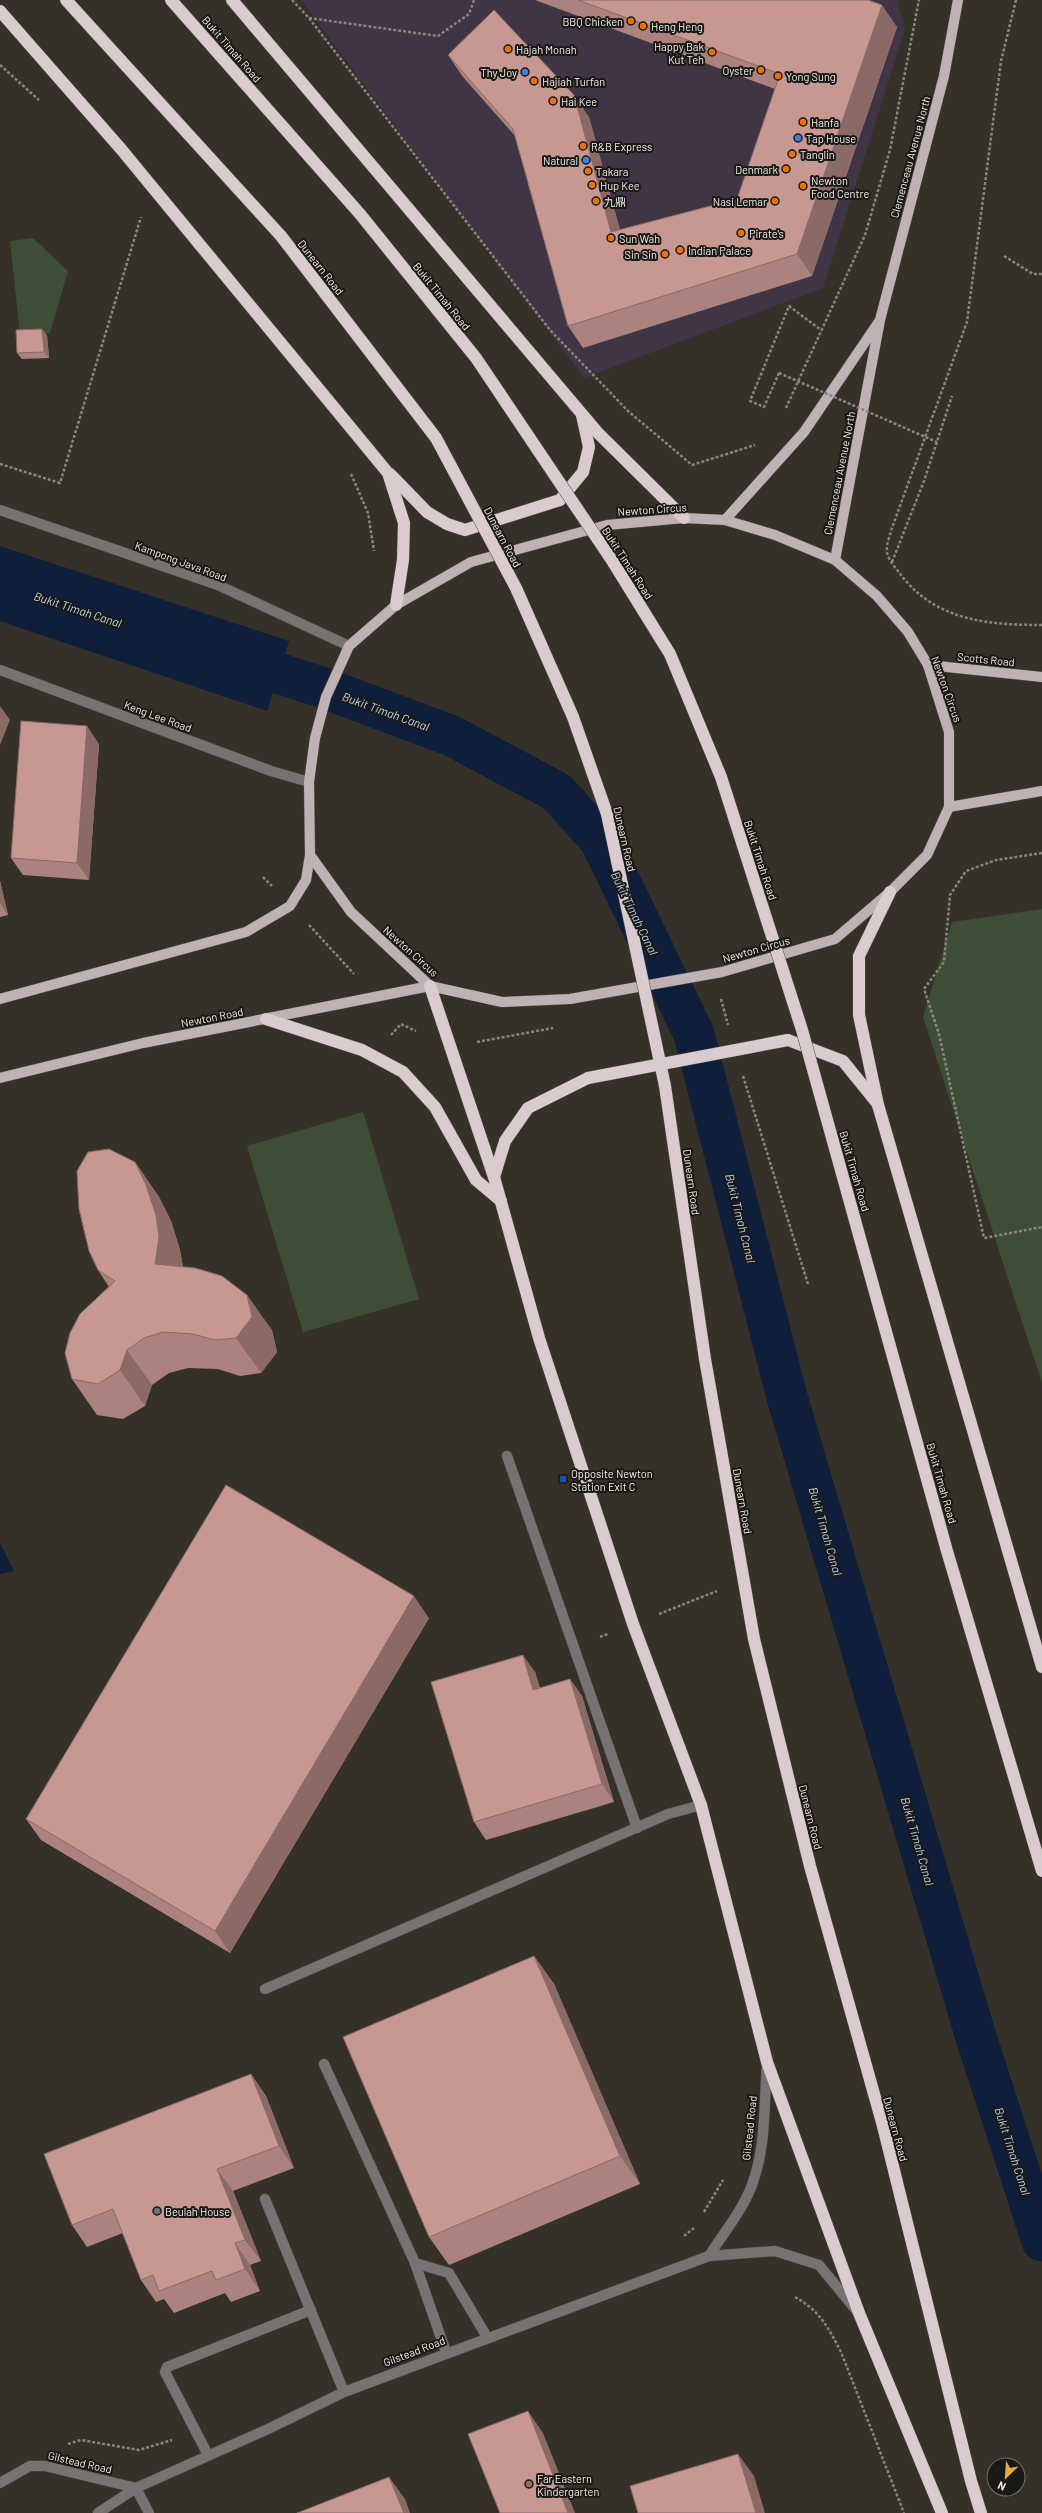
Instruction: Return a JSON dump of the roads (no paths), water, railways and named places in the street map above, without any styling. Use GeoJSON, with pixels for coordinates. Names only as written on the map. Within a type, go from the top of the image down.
{"type":"FeatureCollection","features":[{"type":"Feature","properties":{"kind":"highway","name":"Dunearn Road"},"geometry":{"type":"LineString","coordinates":[[66,0],[280,236],[436,438],[516,588],[573,717],[607,814],[665,1086],[705,1359],[754,1639],[810,1866],[883,2126],[971,2481],[981,2513]]}},
{"type":"Feature","properties":{"kind":"highway","name":"Bukit Timah Road"},"geometry":{"type":"LineString","coordinates":[[171,0],[360,214],[476,358],[613,562],[670,654],[721,777],[802,1030],[947,1551],[1042,1871]]}},
{"type":"Feature","properties":{"kind":"highway"},"geometry":{"type":"LineString","coordinates":[[232,0],[582,413],[684,518]]}},
{"type":"Feature","properties":{"kind":"highway"},"geometry":{"type":"LineString","coordinates":[[0,11],[121,149],[388,473],[427,512],[447,524],[465,530],[560,500],[583,472],[589,447],[582,413]]}},
{"type":"Feature","properties":{"kind":"highway"},"geometry":{"type":"LineString","coordinates":[[388,473],[404,523],[403,560],[396,605]]}},
{"type":"Feature","properties":{"kind":"highway"},"geometry":{"type":"LineString","coordinates":[[890,892],[859,956],[859,1016],[878,1105],[1042,1667]]}},
{"type":"Feature","properties":{"kind":"highway"},"geometry":{"type":"LineString","coordinates":[[430,986],[494,1177],[539,1338],[633,1624],[701,1805],[768,2062],[859,2313],[942,2513]]}},
{"type":"Feature","properties":{"kind":"highway"},"geometry":{"type":"LineString","coordinates":[[266,1019],[362,1050],[402,1072],[434,1107],[476,1180],[501,1201]]}},
{"type":"Feature","properties":{"kind":"highway"},"geometry":{"type":"LineString","coordinates":[[494,1177],[505,1141],[528,1108],[588,1078],[788,1040],[843,1061],[878,1105]]}},
{"type":"Feature","properties":{"kind":"main road","name":"Clemenceau Avenue North"},"geometry":{"type":"LineString","coordinates":[[835,560],[880,320],[944,76],[958,0]]}},
{"type":"Feature","properties":{"kind":"main road","name":"Clemenceau Avenue North"},"geometry":{"type":"LineString","coordinates":[[725,520],[804,432],[880,320]]}},
{"type":"Feature","properties":{"kind":"main road","name":"Newton Circus"},"geometry":{"type":"LineString","coordinates":[[684,518],[725,520],[775,536],[835,560],[877,596],[908,632],[928,665],[949,732],[949,807],[927,855],[890,892],[835,939],[722,972],[570,999],[502,1002],[430,986],[351,912],[310,855],[309,782],[315,738],[326,697],[343,658],[350,646],[396,605],[471,562],[607,525],[684,518]]}},
{"type":"Feature","properties":{"kind":"main road","name":"Scotts Road"},"geometry":{"type":"LineString","coordinates":[[928,665],[1042,677]]}},
{"type":"Feature","properties":{"kind":"main road"},"geometry":{"type":"LineString","coordinates":[[949,807],[1042,791]]}},
{"type":"Feature","properties":{"kind":"main road"},"geometry":{"type":"LineString","coordinates":[[0,1000],[246,932],[290,906],[306,880],[310,855]]}},
{"type":"Feature","properties":{"kind":"main road","name":"Newton Road"},"geometry":{"type":"LineString","coordinates":[[0,1078],[143,1043],[430,986]]}},
{"type":"Feature","properties":{"kind":"street","name":"Kampong Java Road"},"geometry":{"type":"LineString","coordinates":[[0,510],[218,585],[350,646]]}},
{"type":"Feature","properties":{"kind":"street","name":"Keng Lee Road"},"geometry":{"type":"LineString","coordinates":[[0,670],[270,770],[309,782]]}},
{"type":"Feature","properties":{"kind":"street"},"geometry":{"type":"LineString","coordinates":[[507,1456],[637,1828]]}},
{"type":"Feature","properties":{"kind":"street"},"geometry":{"type":"LineString","coordinates":[[265,1989],[668,1814],[701,1805]]}},
{"type":"Feature","properties":{"kind":"street","name":"Gilstead Road"},"geometry":{"type":"LineString","coordinates":[[709,2256],[745,2200],[754,2179],[761,2145],[768,2062]]}},
{"type":"Feature","properties":{"kind":"street"},"geometry":{"type":"LineString","coordinates":[[324,2064],[415,2263],[446,2352]]}},
{"type":"Feature","properties":{"kind":"street"},"geometry":{"type":"LineString","coordinates":[[265,2199],[344,2392]]}},
{"type":"Feature","properties":{"kind":"street","name":"Gilstead Road"},"geometry":{"type":"LineString","coordinates":[[98,2513],[136,2488],[344,2392],[446,2352],[709,2256],[775,2251],[818,2265],[859,2313]]}},
{"type":"Feature","properties":{"kind":"street"},"geometry":{"type":"LineString","coordinates":[[415,2263],[449,2273],[487,2337]]}},
{"type":"Feature","properties":{"kind":"street"},"geometry":{"type":"LineString","coordinates":[[208,2455],[165,2372],[167,2367],[311,2310]]}},
{"type":"Feature","properties":{"kind":"street","name":"Gilstead Road"},"geometry":{"type":"LineString","coordinates":[[0,2483],[30,2466],[45,2466],[136,2488]]}},
{"type":"Feature","properties":{"kind":"street"},"geometry":{"type":"LineString","coordinates":[[136,2488],[149,2513]]}},
{"type":"Feature","properties":{"kind":"water"},"geometry":{"type":"Polygon","coordinates":[[[0,546],[289,641],[267,711],[0,621],[0,546]]]}},
{"type":"Feature","properties":{"kind":"water"},"geometry":{"type":"Polygon","coordinates":[[[0,1543],[14,1571],[0,1574],[0,1543]]]}},
{"type":"Feature","properties":{"kind":"waterway","name":"Bukit Timah Canal"},"geometry":{"type":"LineString","coordinates":[[225,656],[321,687],[452,736],[557,792],[600,840],[694,1034],[787,1397],[975,2034],[1042,2241]]}},
{"type":"Feature","properties":{"kind":"place","name":"BBQ Chicken"},"geometry":{"type":"Point","coordinates":[631,21]}},
{"type":"Feature","properties":{"kind":"place","name":"Heng Heng"},"geometry":{"type":"Point","coordinates":[643,26]}},
{"type":"Feature","properties":{"kind":"place","name":"Hajah Monah"},"geometry":{"type":"Point","coordinates":[508,49]}},
{"type":"Feature","properties":{"kind":"place","name":"Happy Bak Kut Teh"},"geometry":{"type":"Point","coordinates":[712,52]}},
{"type":"Feature","properties":{"kind":"place","name":"Oyster"},"geometry":{"type":"Point","coordinates":[761,70]}},
{"type":"Feature","properties":{"kind":"place","name":"Thy Joy"},"geometry":{"type":"Point","coordinates":[525,72]}},
{"type":"Feature","properties":{"kind":"place","name":"Yong Sung"},"geometry":{"type":"Point","coordinates":[778,76]}},
{"type":"Feature","properties":{"kind":"place","name":"Hajiah Turfan"},"geometry":{"type":"Point","coordinates":[534,81]}},
{"type":"Feature","properties":{"kind":"place","name":"Hai Kee"},"geometry":{"type":"Point","coordinates":[553,101]}},
{"type":"Feature","properties":{"kind":"place","name":"Hanfa"},"geometry":{"type":"Point","coordinates":[803,122]}},
{"type":"Feature","properties":{"kind":"place","name":"Tap House"},"geometry":{"type":"Point","coordinates":[798,138]}},
{"type":"Feature","properties":{"kind":"place","name":"R&B Express"},"geometry":{"type":"Point","coordinates":[583,146]}},
{"type":"Feature","properties":{"kind":"place","name":"Tanglin"},"geometry":{"type":"Point","coordinates":[792,154]}},
{"type":"Feature","properties":{"kind":"place","name":"Natural"},"geometry":{"type":"Point","coordinates":[586,160]}},
{"type":"Feature","properties":{"kind":"place","name":"Denmark"},"geometry":{"type":"Point","coordinates":[786,169]}},
{"type":"Feature","properties":{"kind":"place","name":"Takara"},"geometry":{"type":"Point","coordinates":[588,171]}},
{"type":"Feature","properties":{"kind":"place","name":"Hup Kee"},"geometry":{"type":"Point","coordinates":[592,185]}},
{"type":"Feature","properties":{"kind":"place","name":"Newton Food Centre"},"geometry":{"type":"Point","coordinates":[803,186]}},
{"type":"Feature","properties":{"kind":"place","name":"九鼎"},"geometry":{"type":"Point","coordinates":[596,201]}},
{"type":"Feature","properties":{"kind":"place","name":"Nasi Lemar"},"geometry":{"type":"Point","coordinates":[775,201]}},
{"type":"Feature","properties":{"kind":"place","name":"Pirate's"},"geometry":{"type":"Point","coordinates":[741,233]}},
{"type":"Feature","properties":{"kind":"place","name":"Sun Wah"},"geometry":{"type":"Point","coordinates":[611,238]}},
{"type":"Feature","properties":{"kind":"place","name":"Indian Palace"},"geometry":{"type":"Point","coordinates":[680,250]}},
{"type":"Feature","properties":{"kind":"place","name":"Sin Sin"},"geometry":{"type":"Point","coordinates":[665,254]}},
{"type":"Feature","properties":{"kind":"place","name":"Opposite Newton Station Exit C"},"geometry":{"type":"Point","coordinates":[563,1479]}},
{"type":"Feature","properties":{"kind":"place","name":"Beulah House"},"geometry":{"type":"Point","coordinates":[157,2211]}},
{"type":"Feature","properties":{"kind":"place","name":"Far Eastern Kindergarten"},"geometry":{"type":"Point","coordinates":[529,2484]}}]}
